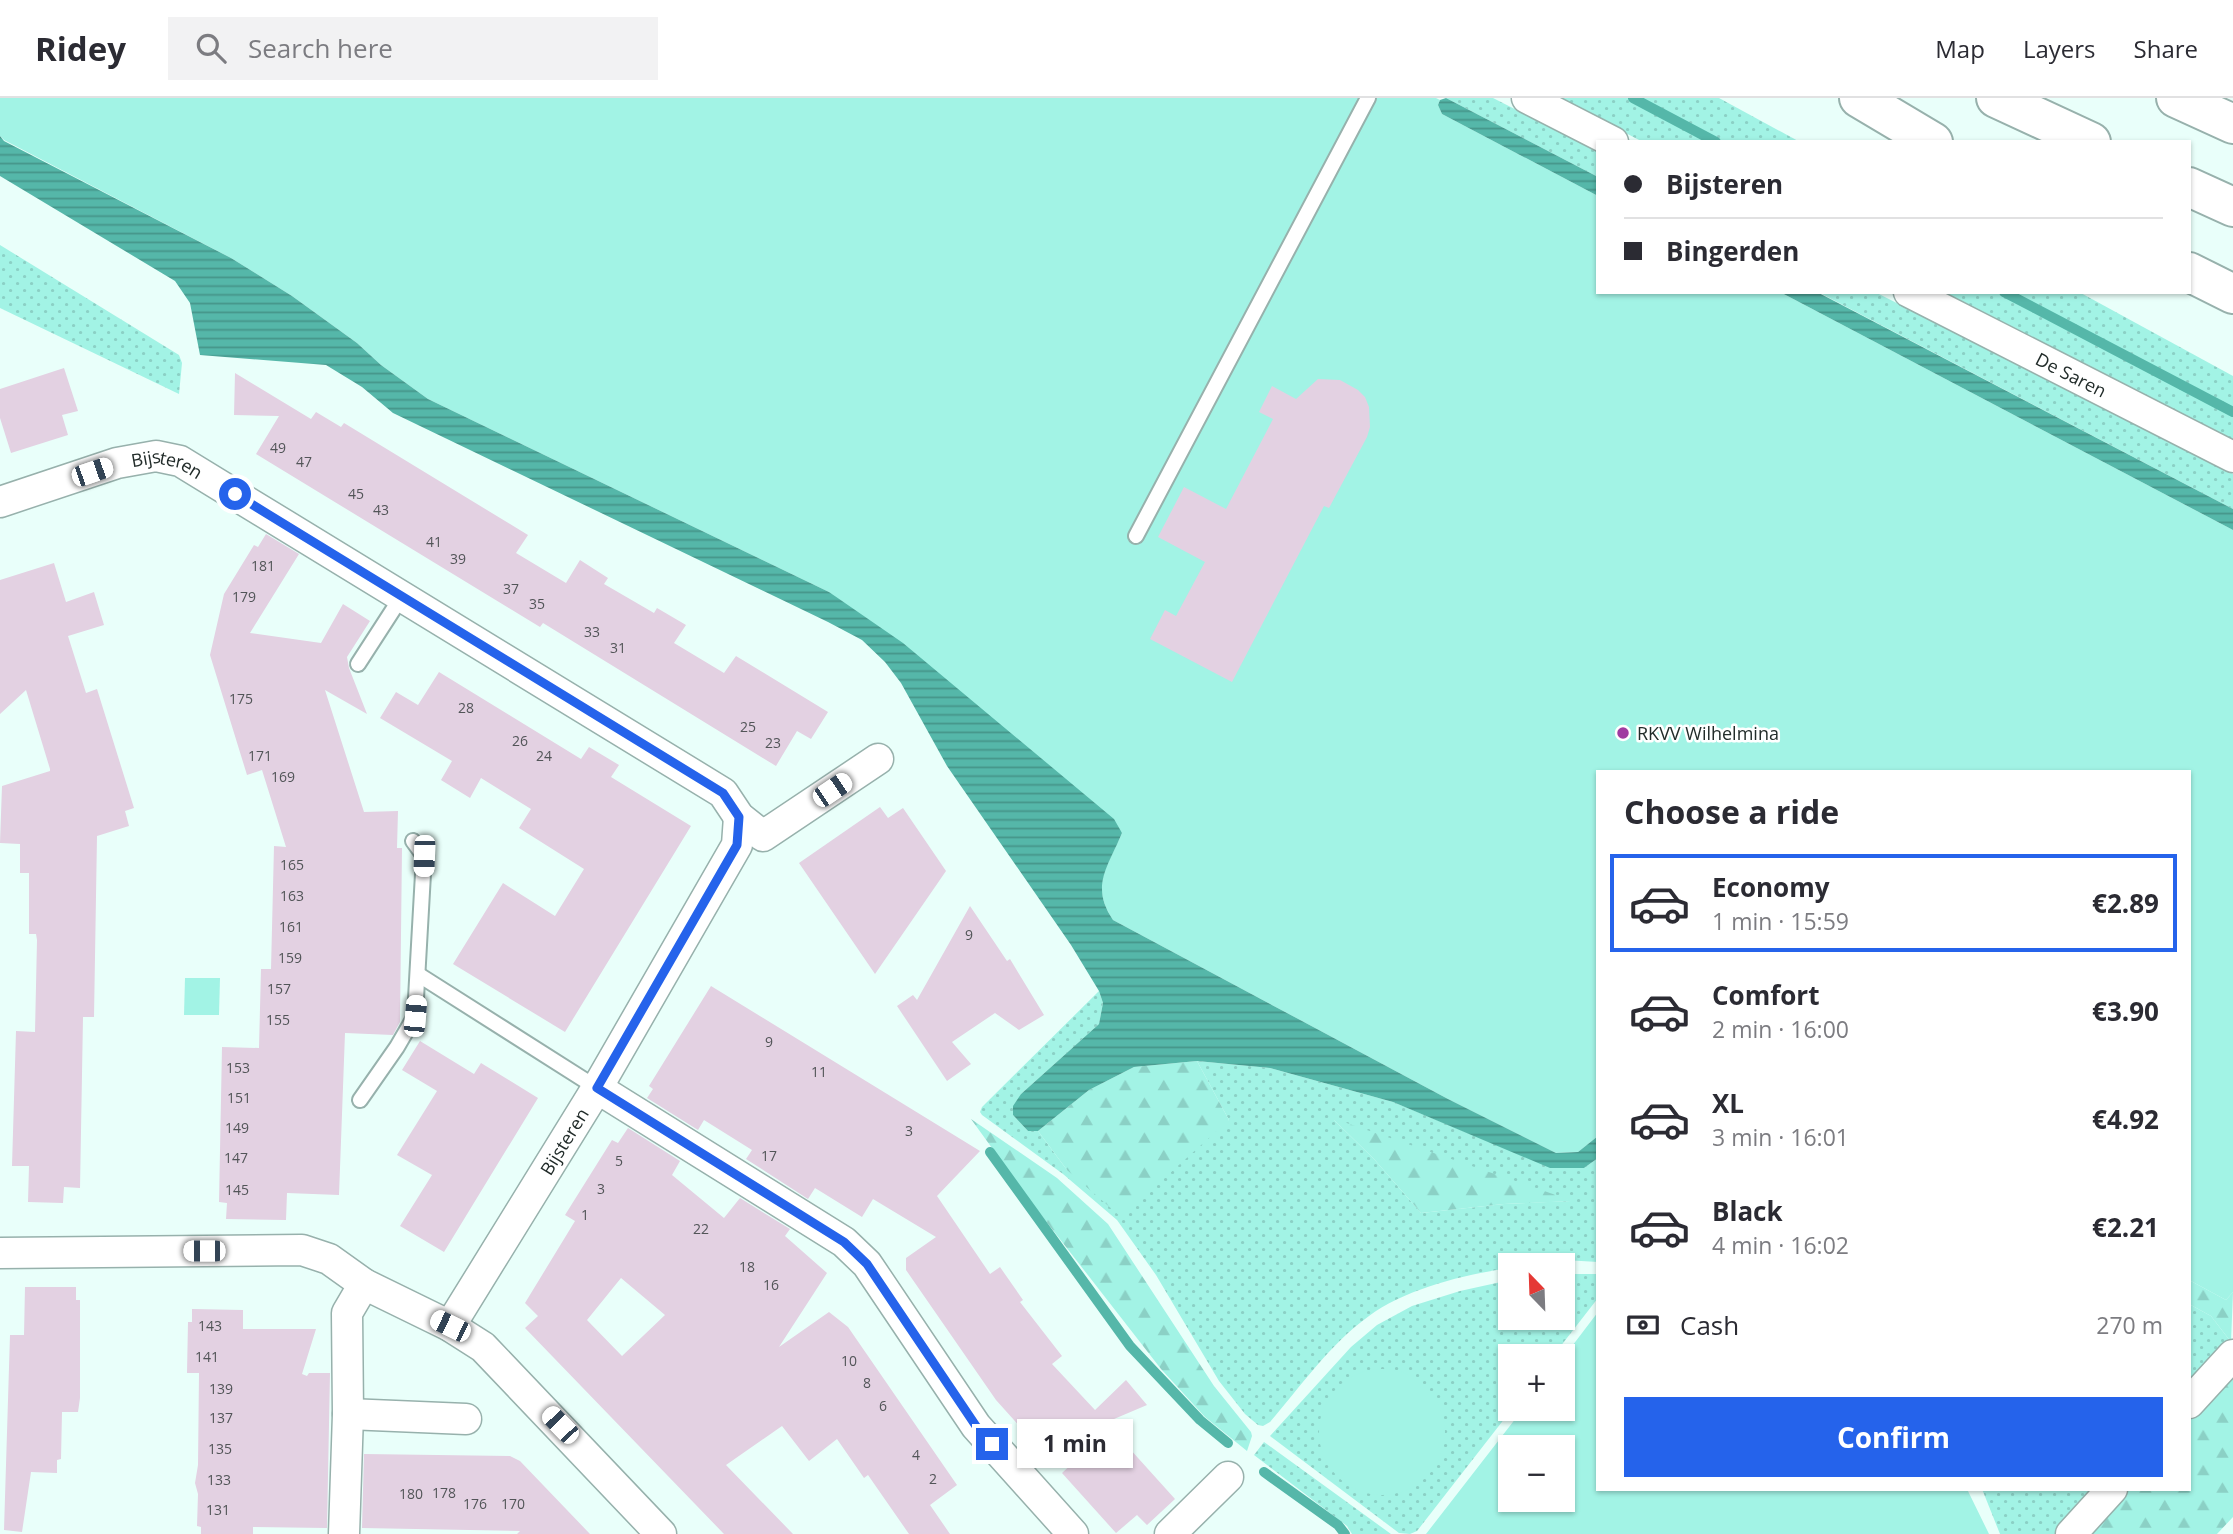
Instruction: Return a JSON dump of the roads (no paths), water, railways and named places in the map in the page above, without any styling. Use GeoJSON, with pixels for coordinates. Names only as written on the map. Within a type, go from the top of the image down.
{"type":"FeatureCollection","features":[{"type":"Feature","properties":{"kind":"highway"},"geometry":{"type":"LineString","coordinates":[[1859,98],[1930,140]]}},
{"type":"Feature","properties":{"kind":"highway"},"geometry":{"type":"LineString","coordinates":[[1996,98],[2087,140]]}},
{"type":"Feature","properties":{"kind":"highway"},"geometry":{"type":"LineString","coordinates":[[2176,98],[2233,124]]}},
{"type":"Feature","properties":{"kind":"highway"},"geometry":{"type":"LineString","coordinates":[[2191,188],[2233,207]]}},
{"type":"Feature","properties":{"kind":"highway"},"geometry":{"type":"LineString","coordinates":[[2191,273],[2233,294]]}},
{"type":"Feature","properties":{"kind":"street"},"geometry":{"type":"LineString","coordinates":[[1527,98],[1609,140]]}},
{"type":"Feature","properties":{"kind":"street","name":"De Saren"},"geometry":{"type":"LineString","coordinates":[[1913,294],[2233,457]]}},
{"type":"Feature","properties":{"kind":"street","name":"Bijsteren"},"geometry":{"type":"LineString","coordinates":[[0,502],[117,463],[156,456],[180,461],[723,793],[739,817],[737,845],[597,1088],[450,1326]]}},
{"type":"Feature","properties":{"kind":"street"},"geometry":{"type":"LineString","coordinates":[[739,817],[763,836],[878,759]]}},
{"type":"Feature","properties":{"kind":"street"},"geometry":{"type":"LineString","coordinates":[[597,1088],[844,1242],[867,1264],[976,1426],[1073,1534]]}},
{"type":"Feature","properties":{"kind":"street"},"geometry":{"type":"LineString","coordinates":[[0,1253],[302,1251],[329,1259],[364,1284],[450,1326],[483,1347],[662,1534]]}},
{"type":"Feature","properties":{"kind":"street"},"geometry":{"type":"LineString","coordinates":[[344,1534],[348,1414],[347,1313],[364,1284]]}},
{"type":"Feature","properties":{"kind":"street"},"geometry":{"type":"LineString","coordinates":[[2191,1402],[2233,1355]]}},
{"type":"Feature","properties":{"kind":"street"},"geometry":{"type":"LineString","coordinates":[[348,1414],[466,1419]]}},
{"type":"Feature","properties":{"kind":"street"},"geometry":{"type":"LineString","coordinates":[[1170,1534],[1228,1477]]}},
{"type":"Feature","properties":{"kind":"street"},"geometry":{"type":"LineString","coordinates":[[2071,1534],[2110,1491]]}},
{"type":"Feature","properties":{"kind":"lane"},"geometry":{"type":"LineString","coordinates":[[1136,536],[1368,98]]}},
{"type":"Feature","properties":{"kind":"lane"},"geometry":{"type":"LineString","coordinates":[[358,664],[402,596]]}},
{"type":"Feature","properties":{"kind":"lane"},"geometry":{"type":"LineString","coordinates":[[359,1100],[397,1047],[415,1016],[424,856],[413,841]]}},
{"type":"Feature","properties":{"kind":"lane"},"geometry":{"type":"LineString","coordinates":[[419,975],[597,1088]]}},
{"type":"Feature","properties":{"kind":"waterway"},"geometry":{"type":"LineString","coordinates":[[1633,98],[1712,140]]}},
{"type":"Feature","properties":{"kind":"waterway"},"geometry":{"type":"LineString","coordinates":[[2008,294],[2233,412]]}},
{"type":"Feature","properties":{"kind":"waterway"},"geometry":{"type":"LineString","coordinates":[[990,1152],[1130,1346],[1200,1420],[1228,1443]]}},
{"type":"Feature","properties":{"kind":"waterway"},"geometry":{"type":"LineString","coordinates":[[1264,1472],[1338,1525],[1345,1534]]}},
{"type":"Feature","properties":{"kind":"place","name":"RKVV Wilhelmina"},"geometry":{"type":"Point","coordinates":[1623,733]}}]}
